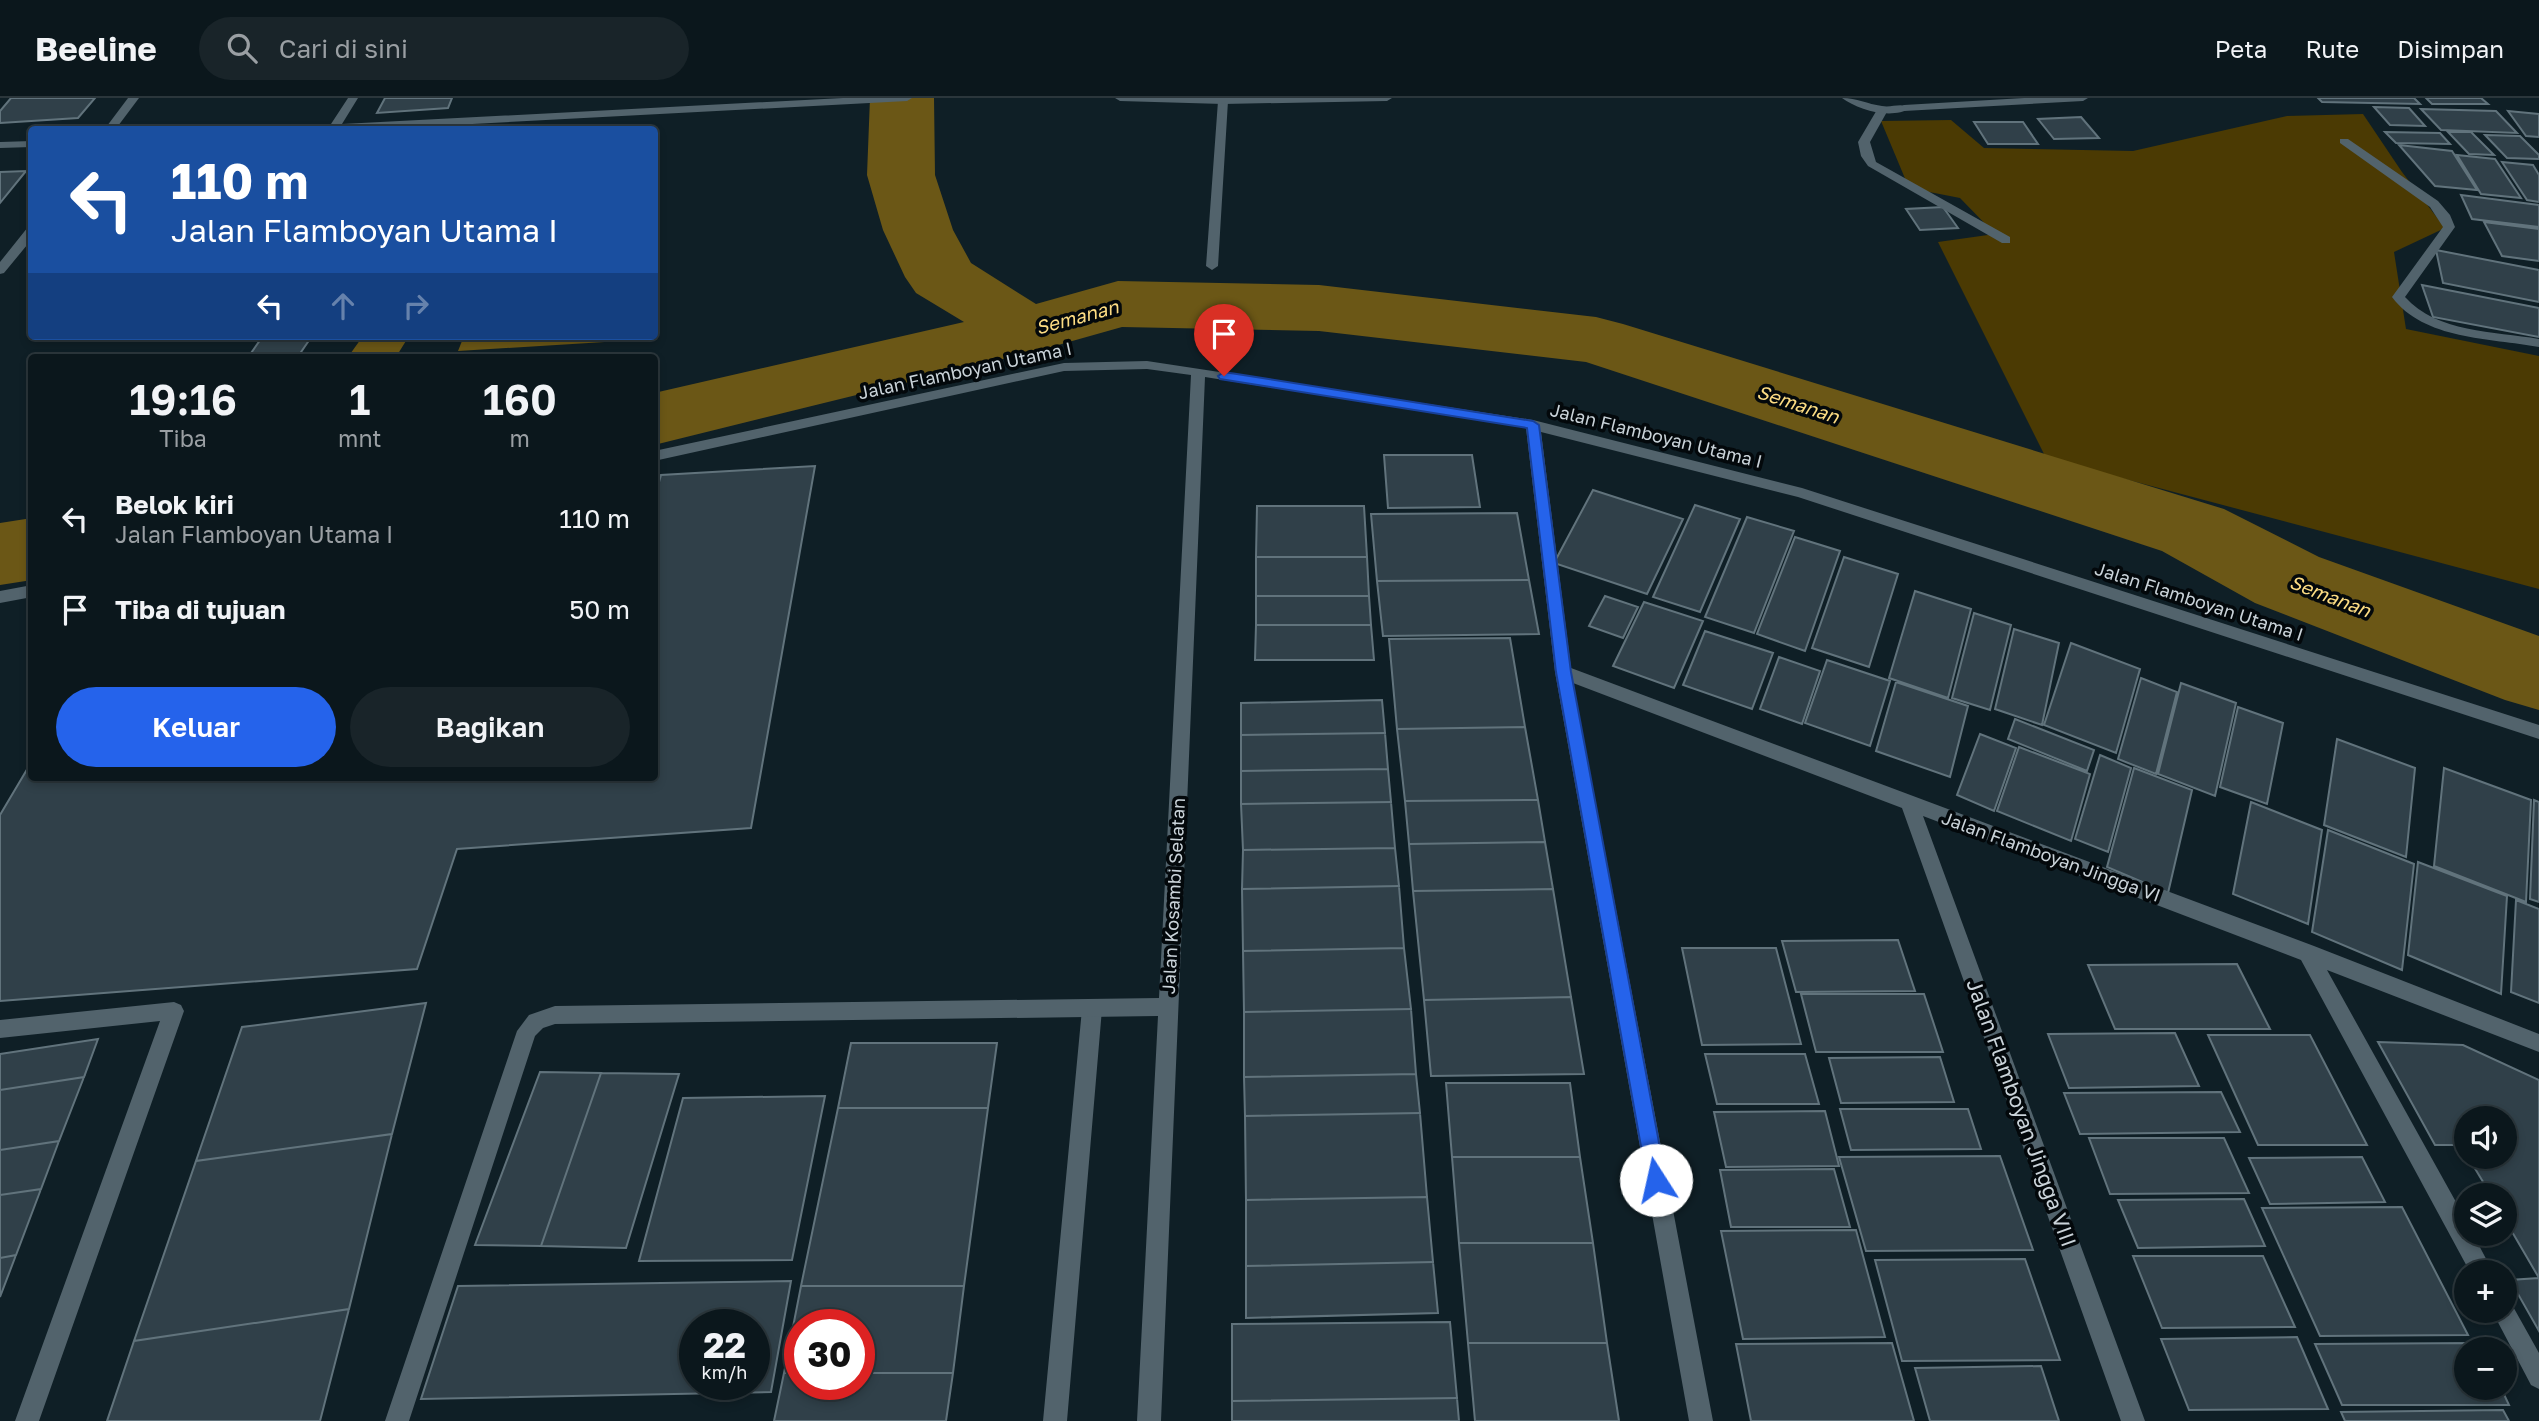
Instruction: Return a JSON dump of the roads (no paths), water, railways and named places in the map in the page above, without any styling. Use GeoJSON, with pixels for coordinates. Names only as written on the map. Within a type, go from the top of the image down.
{"type":"FeatureCollection","features":[{"type":"Feature","properties":{"kind":"street"},"geometry":{"type":"LineString","coordinates":[[112,126],[134,98]]}},
{"type":"Feature","properties":{"kind":"street"},"geometry":{"type":"LineString","coordinates":[[335,126],[353,98]]}},
{"type":"Feature","properties":{"kind":"street"},"geometry":{"type":"LineString","coordinates":[[335,126],[843,99],[907,98]]}},
{"type":"Feature","properties":{"kind":"street"},"geometry":{"type":"LineString","coordinates":[[1121,98],[1223,101],[1387,98]]}},
{"type":"Feature","properties":{"kind":"street"},"geometry":{"type":"LineString","coordinates":[[1847,98],[1882,110],[2083,98]]}},
{"type":"Feature","properties":{"kind":"street"},"geometry":{"type":"LineString","coordinates":[[1212,266],[1223,101]]}},
{"type":"Feature","properties":{"kind":"street"},"geometry":{"type":"LineString","coordinates":[[1882,110],[1861,143],[1863,153],[1872,164],[2007,240]]}},
{"type":"Feature","properties":{"kind":"street"},"geometry":{"type":"LineString","coordinates":[[2344,141],[2434,204],[2444,215],[2449,227],[2398,297],[2407,307],[2421,319],[2471,331],[2539,342]]}},
{"type":"Feature","properties":{"kind":"street"},"geometry":{"type":"LineString","coordinates":[[0,145],[28,144]]}},
{"type":"Feature","properties":{"kind":"street"},"geometry":{"type":"LineString","coordinates":[[0,270],[28,235]]}},
{"type":"Feature","properties":{"kind":"street","name":"Jalan Flamboyan Utama I"},"geometry":{"type":"LineString","coordinates":[[658,455],[1064,367],[1147,365],[1198,372],[1533,425],[1802,493],[2539,732]]}},
{"type":"Feature","properties":{"kind":"street","name":"Jalan Kosambi Selatan"},"geometry":{"type":"LineString","coordinates":[[1149,1421],[1198,372]]}},
{"type":"Feature","properties":{"kind":"street"},"geometry":{"type":"LineString","coordinates":[[1533,425],[1563,672],[1700,1421]]}},
{"type":"Feature","properties":{"kind":"street"},"geometry":{"type":"LineString","coordinates":[[0,597],[28,592]]}},
{"type":"Feature","properties":{"kind":"street","name":"Jalan Flamboyan Jingga VI"},"geometry":{"type":"LineString","coordinates":[[1563,672],[1910,805],[2307,952],[2539,1043]]}},
{"type":"Feature","properties":{"kind":"street","name":"Jalan Flamboyan Jingga VIII"},"geometry":{"type":"LineString","coordinates":[[1910,805],[2133,1421]]}},
{"type":"Feature","properties":{"kind":"street"},"geometry":{"type":"LineString","coordinates":[[2307,952],[2475,1260]]}},
{"type":"Feature","properties":{"kind":"street"},"geometry":{"type":"LineString","coordinates":[[397,1421],[527,1031],[536,1021],[569,1014],[1168,1007]]}},
{"type":"Feature","properties":{"kind":"street"},"geometry":{"type":"LineString","coordinates":[[1055,1421],[1092,1009]]}},
{"type":"Feature","properties":{"kind":"street"},"geometry":{"type":"LineString","coordinates":[[0,1029],[174,1011],[27,1421]]}},
{"type":"Feature","properties":{"kind":"street"},"geometry":{"type":"LineString","coordinates":[[2510,1323],[2539,1377]]}},
{"type":"Feature","properties":{"kind":"waterway"},"geometry":{"type":"LineString","coordinates":[[902,98],[901,175],[918,230],[942,277],[991,306],[1024,331]]}},
{"type":"Feature","properties":{"kind":"waterway","name":"Semanan"},"geometry":{"type":"LineString","coordinates":[[1024,331],[1118,304],[1319,308],[1596,340],[2193,530],[2287,580],[2539,674]]}},
{"type":"Feature","properties":{"kind":"waterway"},"geometry":{"type":"LineString","coordinates":[[658,418],[1024,331]]}},
{"type":"Feature","properties":{"kind":"waterway"},"geometry":{"type":"LineString","coordinates":[[0,554],[28,550]]}}]}
